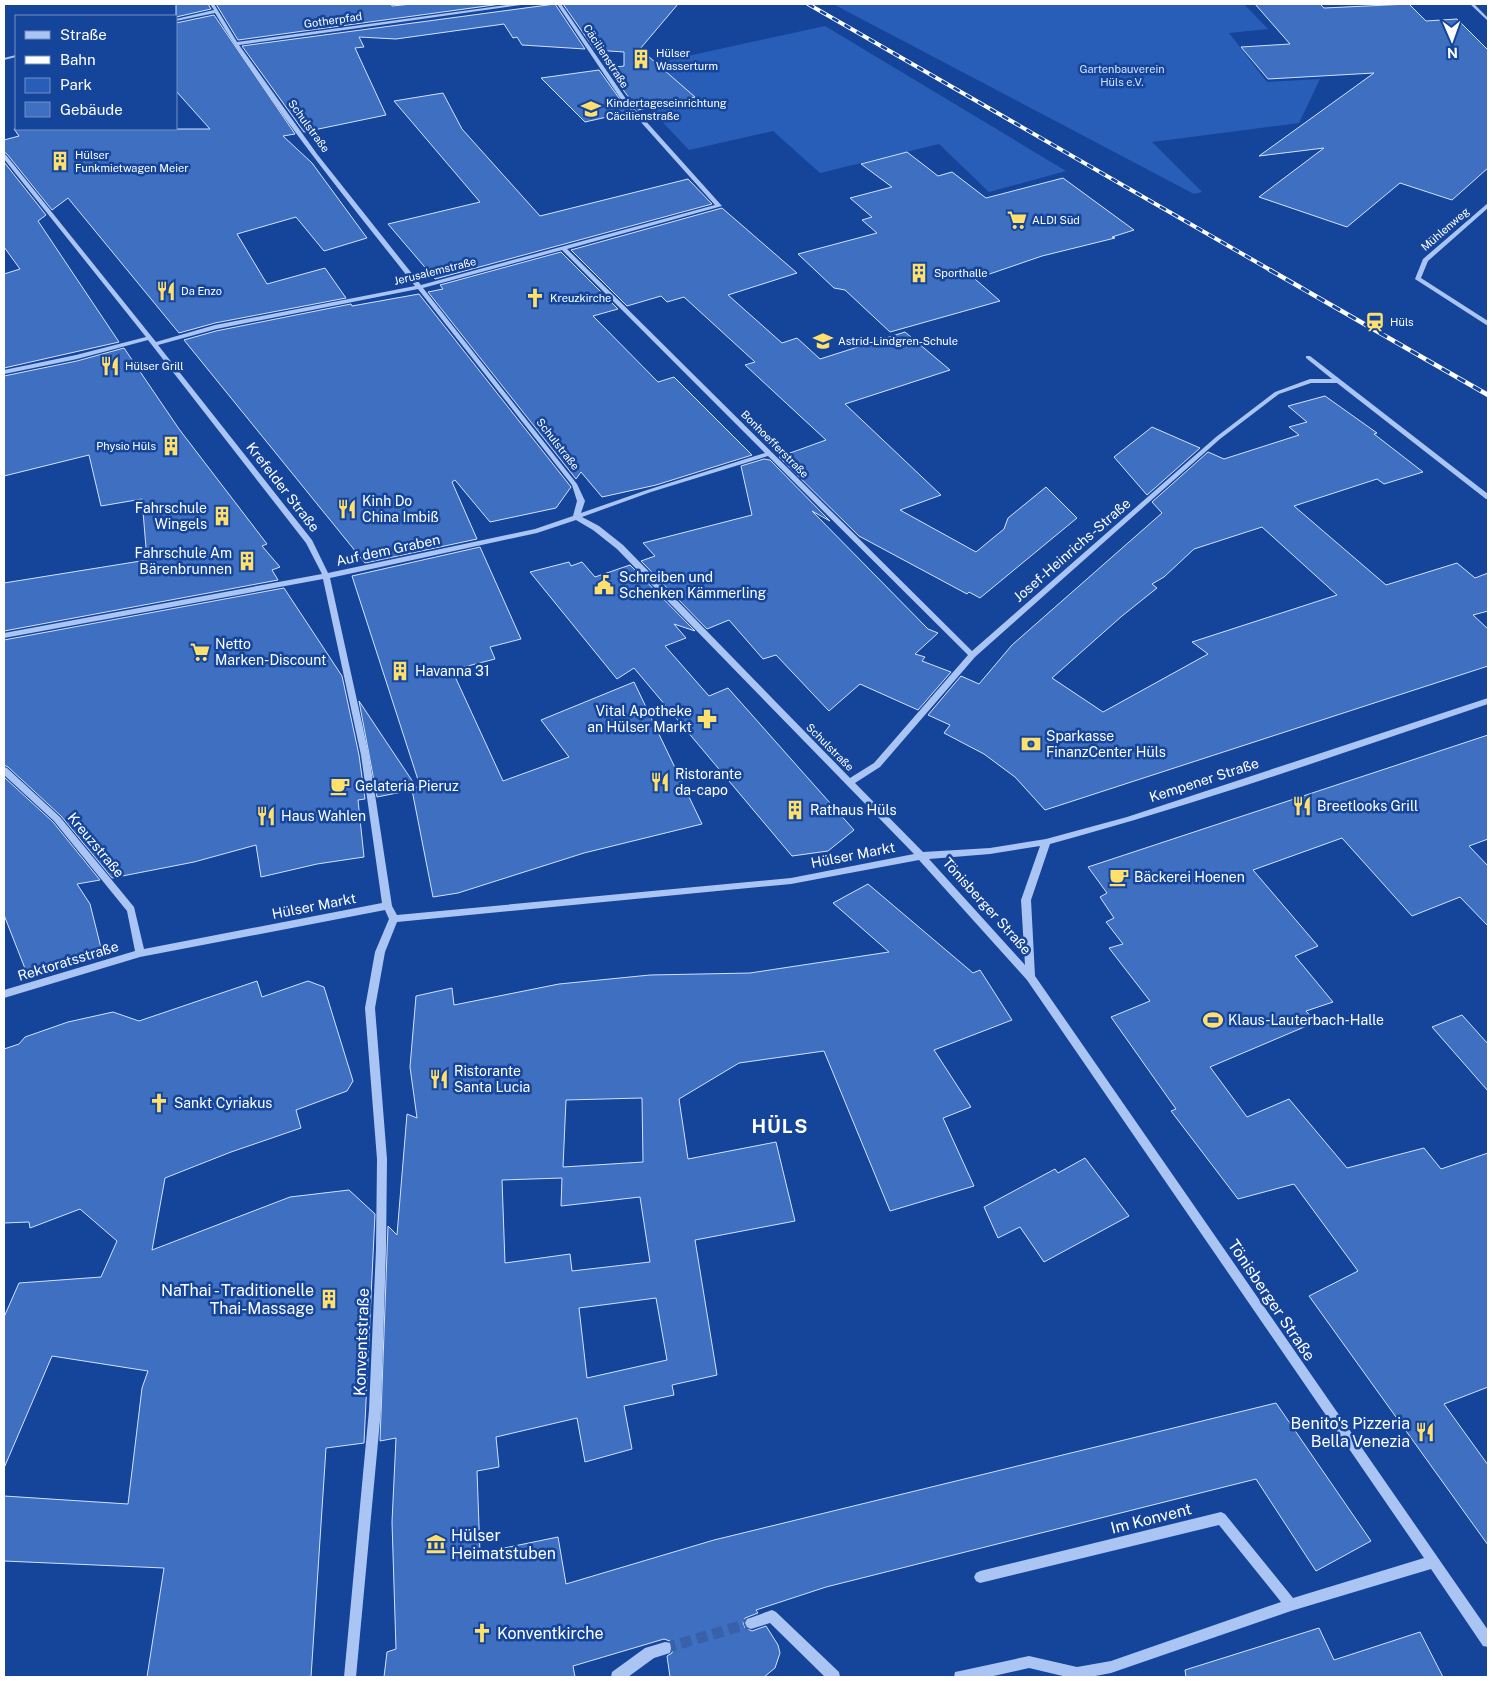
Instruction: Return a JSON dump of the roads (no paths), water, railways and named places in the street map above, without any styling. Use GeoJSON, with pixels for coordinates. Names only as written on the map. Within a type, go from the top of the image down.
{"type":"FeatureCollection","features":[{"type":"Feature","properties":{"kind":"street","name":"Schulstraße"},"geometry":{"type":"LineString","coordinates":[[212,4],[236,44],[315,155],[421,287],[575,485],[581,501],[576,517],[596,528],[620,547],[921,856]]}},
{"type":"Feature","properties":{"kind":"street","name":"Gotherpfad"},"geometry":{"type":"LineString","coordinates":[[236,44],[521,4]]}},
{"type":"Feature","properties":{"kind":"street","name":"Cäcilienstraße"},"geometry":{"type":"LineString","coordinates":[[559,4],[581,34],[580,38],[624,100],[719,206]]}},
{"type":"Feature","properties":{"kind":"street"},"geometry":{"type":"LineString","coordinates":[[1472,4],[1488,20]]}},
{"type":"Feature","properties":{"kind":"street"},"geometry":{"type":"LineString","coordinates":[[178,20],[217,11]]}},
{"type":"Feature","properties":{"kind":"street","name":"Krefelder Straße"},"geometry":{"type":"LineString","coordinates":[[4,156],[309,542],[326,576],[365,755],[388,906]]}},
{"type":"Feature","properties":{"kind":"street","name":"Mühlenweg"},"geometry":{"type":"LineString","coordinates":[[1488,205],[1425,260],[1418,279],[1488,324]]}},
{"type":"Feature","properties":{"kind":"street","name":"Jerusalemstraße"},"geometry":{"type":"LineString","coordinates":[[4,372],[77,358],[215,327],[421,287],[719,206]]}},
{"type":"Feature","properties":{"kind":"street","name":"Bonhoefferstraße"},"geometry":{"type":"LineString","coordinates":[[563,248],[972,655]]}},
{"type":"Feature","properties":{"kind":"street"},"geometry":{"type":"LineString","coordinates":[[1308,357],[1488,497]]}},
{"type":"Feature","properties":{"kind":"street","name":"Josef-Heinrichs-Straße"},"geometry":{"type":"LineString","coordinates":[[849,782],[877,765],[972,655],[1218,438],[1277,393],[1310,381],[1339,381]]}},
{"type":"Feature","properties":{"kind":"street","name":"Auf dem Graben"},"geometry":{"type":"LineString","coordinates":[[4,636],[326,576],[538,531],[649,491],[769,454]]}},
{"type":"Feature","properties":{"kind":"street","name":"Kempener Straße"},"geometry":{"type":"LineString","coordinates":[[921,856],[990,851],[1046,842],[1128,820],[1486,704]]}},
{"type":"Feature","properties":{"kind":"street","name":"Kreuzstraße"},"geometry":{"type":"LineString","coordinates":[[4,770],[57,819],[132,910],[140,953]]}},
{"type":"Feature","properties":{"kind":"street","name":"Tönisberger Straße"},"geometry":{"type":"LineString","coordinates":[[1030,976],[1026,900],[1046,842]]}},
{"type":"Feature","properties":{"kind":"street","name":"Hülser Markt"},"geometry":{"type":"LineString","coordinates":[[394,919],[791,881],[921,856]]}},
{"type":"Feature","properties":{"kind":"street","name":"Tönisberger Straße"},"geometry":{"type":"LineString","coordinates":[[921,856],[1030,976],[1488,1641]]}},
{"type":"Feature","properties":{"kind":"street"},"geometry":{"type":"LineString","coordinates":[[388,906],[394,919]]}},
{"type":"Feature","properties":{"kind":"street","name":"Hülser Markt"},"geometry":{"type":"LineString","coordinates":[[140,953],[388,906]]}},
{"type":"Feature","properties":{"kind":"street","name":"Konventstraße"},"geometry":{"type":"LineString","coordinates":[[350,1677],[375,1410],[381,1249],[382,1159],[370,1008],[380,952],[394,919]]}},
{"type":"Feature","properties":{"kind":"street","name":"Rektoratsstraße"},"geometry":{"type":"LineString","coordinates":[[4,994],[140,953]]}},
{"type":"Feature","properties":{"kind":"street","name":"Im Konvent"},"geometry":{"type":"LineString","coordinates":[[980,1577],[1221,1518],[1290,1605]]}},
{"type":"Feature","properties":{"kind":"street"},"geometry":{"type":"LineString","coordinates":[[960,1677],[1029,1662],[1078,1673],[1111,1667],[1290,1605],[1432,1562]]}},
{"type":"Feature","properties":{"kind":"street"},"geometry":{"type":"LineString","coordinates":[[751,1623],[772,1616],[834,1677]]}},
{"type":"Feature","properties":{"kind":"street"},"geometry":{"type":"LineString","coordinates":[[617,1677],[650,1653],[666,1648]]}},
{"type":"Feature","properties":{"kind":"tunnel"},"geometry":{"type":"LineString","coordinates":[[665,1648],[751,1623]]}},
{"type":"Feature","properties":{"kind":"railway"},"geometry":{"type":"LineString","coordinates":[[808,4],[1272,271]]}},
{"type":"Feature","properties":{"kind":"railway"},"geometry":{"type":"LineString","coordinates":[[1270,270],[1488,395]]}},
{"type":"Feature","properties":{"kind":"place","name":"Hülser Wasserturm"},"geometry":{"type":"Point","coordinates":[641,59]}},
{"type":"Feature","properties":{"kind":"place","name":"Kindertageseinrichtung Cäcilienstraße"},"geometry":{"type":"Point","coordinates":[591,109]}},
{"type":"Feature","properties":{"kind":"place","name":"Hülser Funkmietwagen Meier"},"geometry":{"type":"Point","coordinates":[60,161]}},
{"type":"Feature","properties":{"kind":"place","name":"ALDI Süd"},"geometry":{"type":"Point","coordinates":[1017,220]}},
{"type":"Feature","properties":{"kind":"place","name":"Sporthalle"},"geometry":{"type":"Point","coordinates":[919,273]}},
{"type":"Feature","properties":{"kind":"place","name":"Da Enzo"},"geometry":{"type":"Point","coordinates":[166,291]}},
{"type":"Feature","properties":{"kind":"place","name":"Kreuzkirche"},"geometry":{"type":"Point","coordinates":[535,298]}},
{"type":"Feature","properties":{"kind":"place","name":"Hüls"},"geometry":{"type":"Point","coordinates":[1375,322]}},
{"type":"Feature","properties":{"kind":"place","name":"Astrid-Lindgren-Schule"},"geometry":{"type":"Point","coordinates":[823,341]}},
{"type":"Feature","properties":{"kind":"place","name":"Hülser Grill"},"geometry":{"type":"Point","coordinates":[110,366]}},
{"type":"Feature","properties":{"kind":"place","name":"Physio Hüls"},"geometry":{"type":"Point","coordinates":[171,446]}},
{"type":"Feature","properties":{"kind":"place","name":"Kinh Do China Imbiß"},"geometry":{"type":"Point","coordinates":[347,509]}},
{"type":"Feature","properties":{"kind":"place","name":"Fahrschule Wingels"},"geometry":{"type":"Point","coordinates":[222,516]}},
{"type":"Feature","properties":{"kind":"place","name":"Fahrschule Am Bärenbrunnen"},"geometry":{"type":"Point","coordinates":[247,561]}},
{"type":"Feature","properties":{"kind":"place","name":"Schreiben und Schenken Kämmerling"},"geometry":{"type":"Point","coordinates":[604,585]}},
{"type":"Feature","properties":{"kind":"place","name":"Netto Marken-Discount"},"geometry":{"type":"Point","coordinates":[200,652]}},
{"type":"Feature","properties":{"kind":"place","name":"Havanna 31"},"geometry":{"type":"Point","coordinates":[400,671]}},
{"type":"Feature","properties":{"kind":"place","name":"Vital Apotheke an Hülser Markt"},"geometry":{"type":"Point","coordinates":[707,719]}},
{"type":"Feature","properties":{"kind":"place","name":"Sparkasse FinanzCenter Hüls"},"geometry":{"type":"Point","coordinates":[1031,744]}},
{"type":"Feature","properties":{"kind":"place","name":"Ristorante da-capo"},"geometry":{"type":"Point","coordinates":[660,782]}},
{"type":"Feature","properties":{"kind":"place","name":"Gelateria Pieruz"},"geometry":{"type":"Point","coordinates":[340,786]}},
{"type":"Feature","properties":{"kind":"place","name":"Breetlooks Grill"},"geometry":{"type":"Point","coordinates":[1302,806]}},
{"type":"Feature","properties":{"kind":"place","name":"Rathaus Hüls"},"geometry":{"type":"Point","coordinates":[795,810]}},
{"type":"Feature","properties":{"kind":"place","name":"Haus Wahlen"},"geometry":{"type":"Point","coordinates":[266,816]}},
{"type":"Feature","properties":{"kind":"place","name":"Bäckerei Hoenen"},"geometry":{"type":"Point","coordinates":[1119,877]}},
{"type":"Feature","properties":{"kind":"place","name":"Klaus-Lauterbach-Halle"},"geometry":{"type":"Point","coordinates":[1213,1020]}},
{"type":"Feature","properties":{"kind":"place","name":"Ristorante Santa Lucia"},"geometry":{"type":"Point","coordinates":[439,1079]}},
{"type":"Feature","properties":{"kind":"place","name":"Sankt Cyriakus"},"geometry":{"type":"Point","coordinates":[159,1103]}},
{"type":"Feature","properties":{"kind":"place","name":"NaThai - Traditionelle Thai-Massage"},"geometry":{"type":"Point","coordinates":[329,1299]}},
{"type":"Feature","properties":{"kind":"place","name":"Benito's Pizzeria Bella Venezia"},"geometry":{"type":"Point","coordinates":[1425,1432]}},
{"type":"Feature","properties":{"kind":"place","name":"Hülser Heimatstuben"},"geometry":{"type":"Point","coordinates":[436,1544]}},
{"type":"Feature","properties":{"kind":"place","name":"Konventkirche"},"geometry":{"type":"Point","coordinates":[482,1633]}},
{"type":"Feature","properties":{"kind":"district","name":"HÜLS"},"geometry":{"type":"Point","coordinates":[780,1126]}},
{"type":"Feature","properties":{"kind":"park label","name":"Gartenbauverein Hüls e.V."},"geometry":{"type":"Point","coordinates":[1122,75]}}]}
